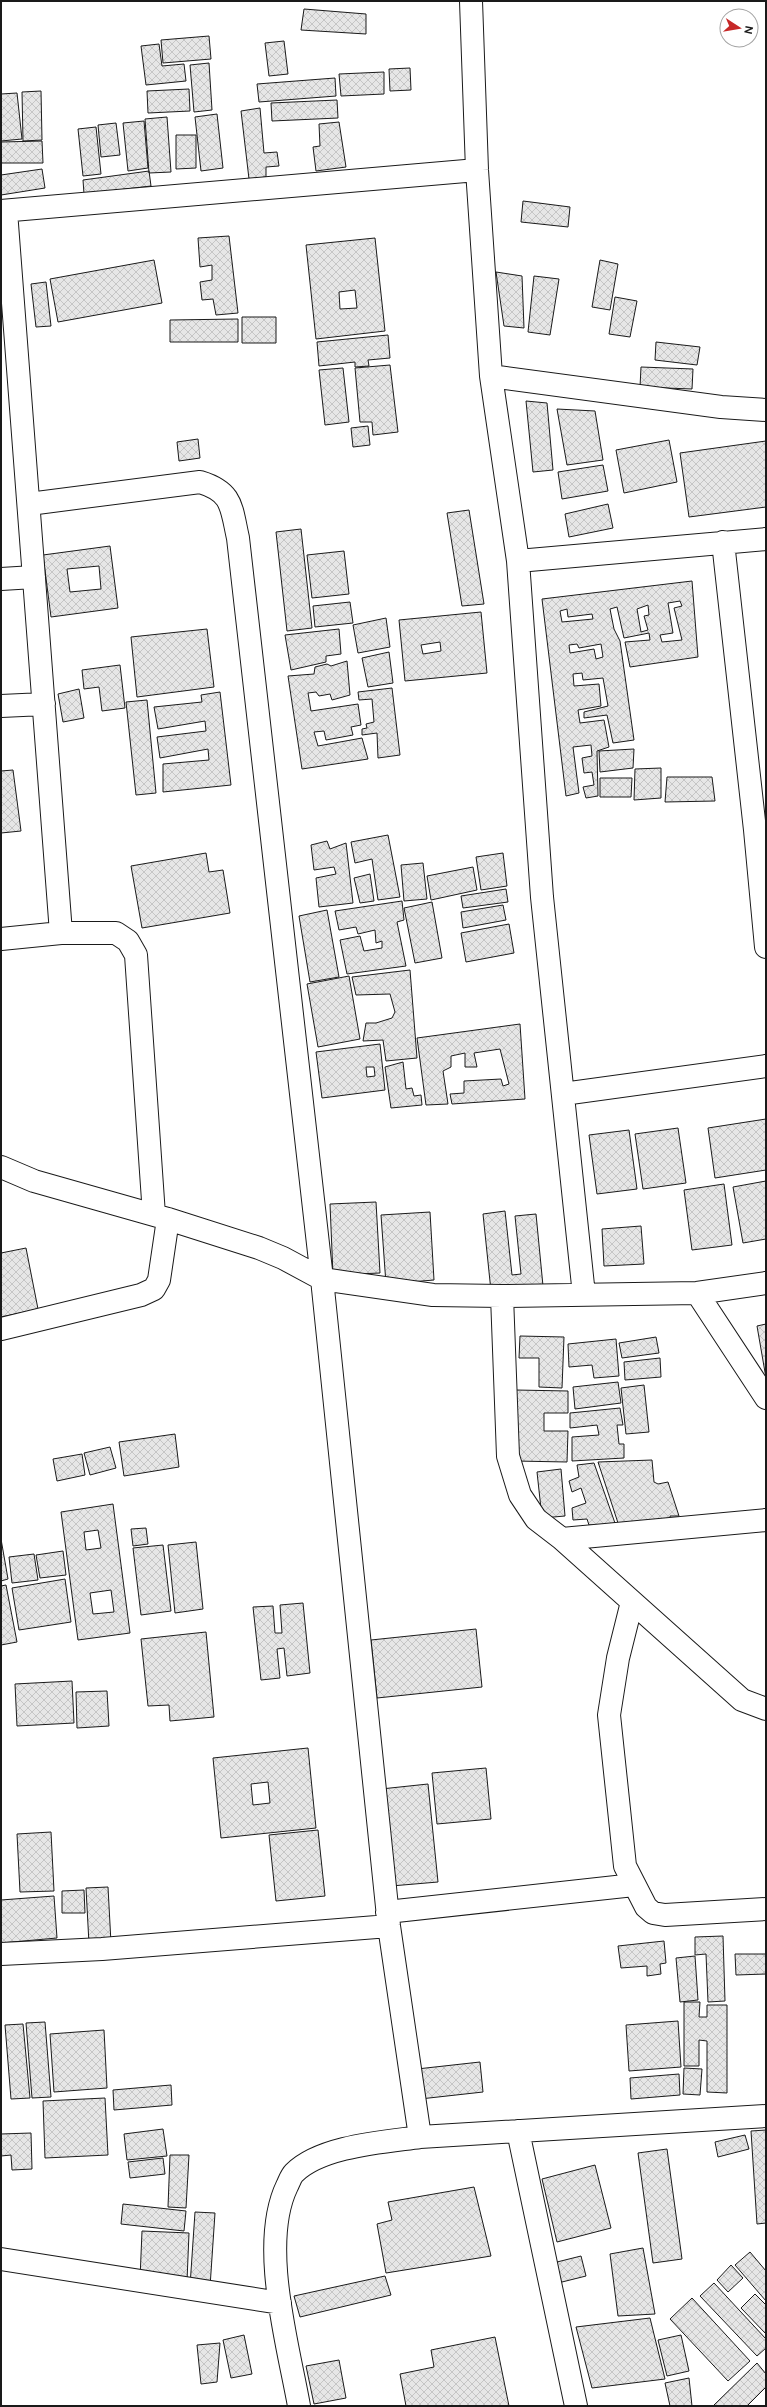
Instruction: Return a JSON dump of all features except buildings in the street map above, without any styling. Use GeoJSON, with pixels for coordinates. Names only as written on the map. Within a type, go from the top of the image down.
{"type":"FeatureCollection","features":[{"type":"Feature","properties":{"kind":"street"},"geometry":{"type":"LineString","coordinates":[[471,1],[476,170],[491,376],[518,561],[542,897],[584,1296]]}},
{"type":"Feature","properties":{"kind":"street"},"geometry":{"type":"LineString","coordinates":[[61,933],[29,504],[4,211],[476,170]]}},
{"type":"Feature","properties":{"kind":"street"},"geometry":{"type":"LineString","coordinates":[[491,376],[721,406],[766,410]]}},
{"type":"Feature","properties":{"kind":"street"},"geometry":{"type":"LineString","coordinates":[[29,504],[200,482],[217,487],[229,500],[238,538],[322,1279],[388,1919],[420,2137]]}},
{"type":"Feature","properties":{"kind":"street"},"geometry":{"type":"LineString","coordinates":[[518,561],[766,539]]}},
{"type":"Feature","properties":{"kind":"street"},"geometry":{"type":"LineString","coordinates":[[723,542],[761,830],[766,947]]}},
{"type":"Feature","properties":{"kind":"street"},"geometry":{"type":"LineString","coordinates":[[1,579],[34,577]]}},
{"type":"Feature","properties":{"kind":"street"},"geometry":{"type":"LineString","coordinates":[[1,706],[44,704]]}},
{"type":"Feature","properties":{"kind":"street"},"geometry":{"type":"LineString","coordinates":[[1,939],[61,933],[116,933],[128,941],[136,955],[161,1217],[159,1280],[154,1289],[141,1295],[1,1329]]}},
{"type":"Feature","properties":{"kind":"street"},"geometry":{"type":"LineString","coordinates":[[563,1094],[766,1066]]}},
{"type":"Feature","properties":{"kind":"street"},"geometry":{"type":"LineString","coordinates":[[1,1167],[34,1181],[161,1217],[259,1248],[283,1258],[322,1279],[433,1295],[502,1296],[584,1296],[697,1293],[766,1283]]}},
{"type":"Feature","properties":{"kind":"street"},"geometry":{"type":"LineString","coordinates":[[697,1293],[766,1398]]}},
{"type":"Feature","properties":{"kind":"street"},"geometry":{"type":"LineString","coordinates":[[502,1296],[508,1456],[520,1495],[536,1519],[562,1539],[742,1700],[766,1710]]}},
{"type":"Feature","properties":{"kind":"street"},"geometry":{"type":"LineString","coordinates":[[562,1539],[766,1520]]}},
{"type":"Feature","properties":{"kind":"street"},"geometry":{"type":"LineString","coordinates":[[632,1602],[618,1658],[609,1715],[625,1866],[646,1907],[653,1913],[665,1915],[766,1908]]}},
{"type":"Feature","properties":{"kind":"street"},"geometry":{"type":"LineString","coordinates":[[1,1954],[102,1949],[388,1919],[634,1885]]}},
{"type":"Feature","properties":{"kind":"street"},"geometry":{"type":"LineString","coordinates":[[299,2406],[280,2303],[274,2231],[281,2198],[293,2173],[312,2160],[354,2146],[420,2137],[766,2116]]}},
{"type":"Feature","properties":{"kind":"street"},"geometry":{"type":"LineString","coordinates":[[518,2131],[576,2406]]}},
{"type":"Feature","properties":{"kind":"street"},"geometry":{"type":"LineString","coordinates":[[1,2260],[280,2303]]}}]}
